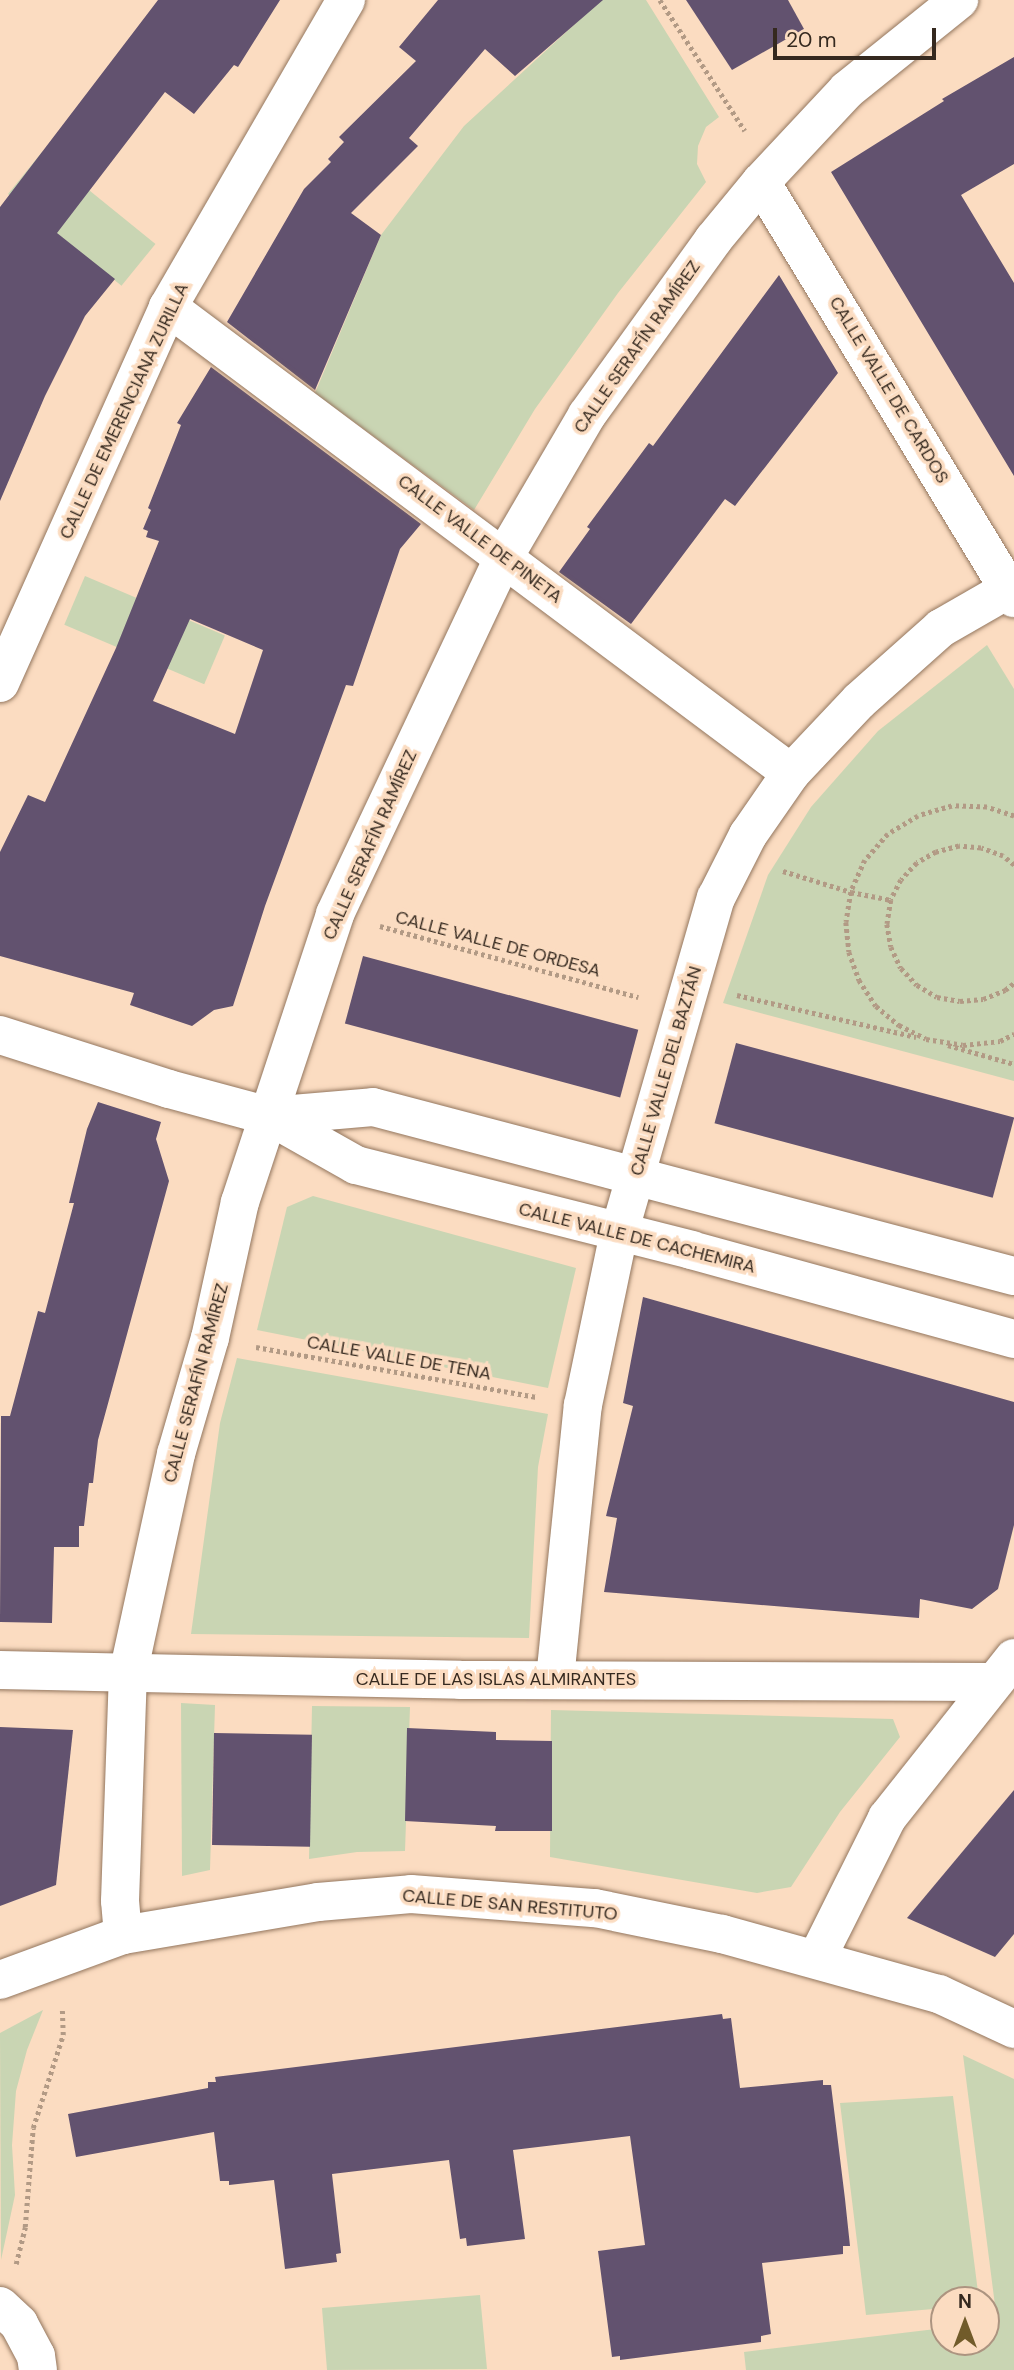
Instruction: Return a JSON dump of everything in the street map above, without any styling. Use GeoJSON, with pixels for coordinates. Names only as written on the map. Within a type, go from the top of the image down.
{"type":"FeatureCollection","features":[{"type":"Feature","properties":{"kind":"street","name":"CALLE DE EMERENCIANA ZURILLA"},"geometry":{"type":"LineString","coordinates":[[0,683],[168,307],[346,0]]}},
{"type":"Feature","properties":{"kind":"street","name":"CALLE SERAFÍN RAMÍREZ"},"geometry":{"type":"LineString","coordinates":[[123,1935],[120,1901],[128,1674],[176,1454],[210,1338],[240,1202],[335,914],[504,557],[587,415],[713,240],[761,182],[847,90],[959,0]]}},
{"type":"Feature","properties":{"kind":"street","name":"CALLE VALLE DE CARDOS"},"geometry":{"type":"LineString","coordinates":[[761,182],[1012,591]]}},
{"type":"Feature","properties":{"kind":"street","name":"CALLE VALLE DE PINETA"},"geometry":{"type":"LineString","coordinates":[[168,307],[791,773]]}},
{"type":"Feature","properties":{"kind":"street","name":"CALLE VALLE DEL BAZTÁN"},"geometry":{"type":"LineString","coordinates":[[555,1679],[583,1405],[619,1233],[716,898],[748,835],[791,773],[859,701],[941,628],[1012,591]]}},
{"type":"Feature","properties":{"kind":"street","name":"CALLE VALLE DE CACHEMIRA"},"geometry":{"type":"LineString","coordinates":[[0,1035],[169,1089],[269,1116],[356,1165],[1014,1339]]}},
{"type":"Feature","properties":{"kind":"street","name":"CALLE VALLE DE CACHEMIRA"},"geometry":{"type":"LineString","coordinates":[[269,1116],[373,1107],[1014,1276]]}},
{"type":"Feature","properties":{"kind":"street","name":"CALLE DE LAS ISLAS ALMIRANTES"},"geometry":{"type":"LineString","coordinates":[[0,1670],[460,1680],[1003,1670]]}},
{"type":"Feature","properties":{"kind":"street"},"geometry":{"type":"LineString","coordinates":[[817,1958],[887,1818],[1003,1670]]}},
{"type":"Feature","properties":{"kind":"street","name":"CALLE DE SAN RESTITUTO"},"geometry":{"type":"LineString","coordinates":[[0,1980],[123,1935],[318,1902],[411,1894],[595,1908],[722,1934],[817,1958],[939,1994],[1014,2029]]}},
{"type":"Feature","properties":{"kind":"street"},"geometry":{"type":"LineString","coordinates":[[7,2290],[19,2325],[36,2356],[38,2370]]}},
{"type":"Feature","properties":{"kind":"path"},"geometry":{"type":"LineString","coordinates":[[660,0],[747,135]]}},
{"type":"Feature","properties":{"kind":"path"},"geometry":{"type":"LineString","coordinates":[[1014,816],[987,807],[952,806],[918,816],[888,834],[865,860],[851,892],[846,922],[849,952],[859,980],[884,1012],[899,1025],[926,1039],[963,1045],[1000,1041],[1014,1034]]}},
{"type":"Feature","properties":{"kind":"path"},"geometry":{"type":"LineString","coordinates":[[1014,865],[1003,856],[981,848],[958,846],[936,852],[917,863],[901,880],[891,900],[887,924],[891,947],[901,968],[917,985],[937,997],[960,1001],[983,999],[1014,983]]}},
{"type":"Feature","properties":{"kind":"path"},"geometry":{"type":"LineString","coordinates":[[779,870],[851,892],[891,900]]}},
{"type":"Feature","properties":{"kind":"path","name":"CALLE VALLE DE ORDESA"},"geometry":{"type":"LineString","coordinates":[[335,914],[640,998]]}},
{"type":"Feature","properties":{"kind":"path"},"geometry":{"type":"LineString","coordinates":[[732,994],[926,1039],[1014,1064]]}},
{"type":"Feature","properties":{"kind":"path","name":"CALLE VALLE DE TENA"},"geometry":{"type":"LineString","coordinates":[[210,1338],[583,1405]]}},
{"type":"Feature","properties":{"kind":"path"},"geometry":{"type":"LineString","coordinates":[[7,2290],[25,2227],[33,2128],[63,2035],[62,2002]]}},
{"type":"Feature","properties":{"kind":"green space"},"geometry":{"type":"Polygon","coordinates":[[[601,0],[646,0],[719,117],[706,127],[698,146],[697,164],[706,182],[618,293],[535,409],[474,510],[315,393],[381,235],[464,126],[601,0]]]}},
{"type":"Feature","properties":{"kind":"green space"},"geometry":{"type":"Polygon","coordinates":[[[42,152],[155,244],[121,286],[8,194],[42,152]]]}},
{"type":"Feature","properties":{"kind":"green space"},"geometry":{"type":"Polygon","coordinates":[[[85,576],[225,635],[204,684],[64,625],[85,576]]]}},
{"type":"Feature","properties":{"kind":"green space"},"geometry":{"type":"Polygon","coordinates":[[[987,645],[1014,689],[1014,1081],[723,1003],[768,875],[811,807],[878,731],[987,645]]]}},
{"type":"Feature","properties":{"kind":"green space"},"geometry":{"type":"Polygon","coordinates":[[[313,1196],[576,1268],[548,1388],[257,1330],[287,1207],[313,1196]]]}},
{"type":"Feature","properties":{"kind":"green space"},"geometry":{"type":"Polygon","coordinates":[[[237,1358],[548,1414],[538,1467],[529,1638],[191,1634],[220,1423],[237,1358]]]}},
{"type":"Feature","properties":{"kind":"green space"},"geometry":{"type":"Polygon","coordinates":[[[181,1703],[215,1705],[210,1870],[182,1876],[181,1703]]]}},
{"type":"Feature","properties":{"kind":"green space"},"geometry":{"type":"Polygon","coordinates":[[[312,1706],[410,1707],[405,1851],[357,1852],[309,1859],[312,1706]]]}},
{"type":"Feature","properties":{"kind":"green space"},"geometry":{"type":"Polygon","coordinates":[[[551,1710],[893,1719],[900,1737],[840,1812],[791,1887],[757,1893],[550,1857],[551,1710]]]}},
{"type":"Feature","properties":{"kind":"green space"},"geometry":{"type":"Polygon","coordinates":[[[43,2010],[27,2050],[16,2091],[12,2145],[15,2195],[1,2260],[0,2033],[43,2010]]]}},
{"type":"Feature","properties":{"kind":"green space"},"geometry":{"type":"Polygon","coordinates":[[[963,2055],[1014,2079],[1014,2370],[746,2370],[744,2352],[930,2330],[930,2356],[1000,2356],[1000,2286],[993,2286],[963,2055]]]}},
{"type":"Feature","properties":{"kind":"green space"},"geometry":{"type":"Polygon","coordinates":[[[953,2096],[977,2286],[930,2286],[930,2309],[866,2315],[840,2103],[953,2096]]]}},
{"type":"Feature","properties":{"kind":"green space"},"geometry":{"type":"Polygon","coordinates":[[[480,2295],[487,2369],[327,2370],[322,2308],[480,2295]]]}},
{"type":"Feature","properties":{"kind":"building"},"geometry":{"type":"Polygon","coordinates":[[[158,0],[280,0],[238,67],[234,65],[194,114],[165,92],[57,233],[115,279],[85,316],[45,396],[0,501],[0,207],[158,0]]]}},
{"type":"Feature","properties":{"kind":"building"},"geometry":{"type":"Polygon","coordinates":[[[438,0],[603,0],[515,76],[485,49],[409,138],[418,146],[351,213],[381,235],[315,390],[227,322],[304,189],[331,162],[328,159],[344,142],[339,137],[416,61],[399,47],[438,0]]]}},
{"type":"Feature","properties":{"kind":"building"},"geometry":{"type":"Polygon","coordinates":[[[686,0],[788,0],[804,29],[732,70],[686,0]]]}},
{"type":"Feature","properties":{"kind":"building"},"geometry":{"type":"Polygon","coordinates":[[[1014,57],[1014,164],[961,195],[1014,283],[1014,476],[831,172],[944,101],[942,99],[1014,57]]]}},
{"type":"Feature","properties":{"kind":"building"},"geometry":{"type":"Polygon","coordinates":[[[779,275],[838,373],[735,506],[725,499],[631,624],[559,572],[590,529],[587,527],[649,443],[653,446],[779,275]]]}},
{"type":"Feature","properties":{"kind":"building"},"geometry":{"type":"Polygon","coordinates":[[[211,367],[421,524],[400,549],[353,686],[346,685],[265,906],[233,1006],[214,1010],[192,1026],[130,1005],[134,993],[0,956],[0,852],[28,795],[45,802],[116,648],[159,541],[146,537],[148,531],[143,529],[151,510],[148,508],[181,425],[177,423],[211,367]],[[190,619],[153,701],[235,734],[263,650],[190,619]]]}},
{"type":"Feature","properties":{"kind":"building"},"geometry":{"type":"Polygon","coordinates":[[[363,956],[638,1030],[620,1097],[345,1024],[363,956]]]}},
{"type":"Feature","properties":{"kind":"building"},"geometry":{"type":"Polygon","coordinates":[[[736,1043],[1014,1117],[993,1198],[715,1123],[736,1043]]]}},
{"type":"Feature","properties":{"kind":"building"},"geometry":{"type":"Polygon","coordinates":[[[98,1102],[161,1122],[156,1139],[169,1181],[98,1440],[84,1526],[79,1526],[79,1547],[54,1547],[52,1623],[0,1622],[1,1416],[10,1416],[38,1311],[45,1313],[74,1203],[69,1203],[87,1129],[98,1102]]]}},
{"type":"Feature","properties":{"kind":"building"},"geometry":{"type":"Polygon","coordinates":[[[643,1297],[1014,1402],[1014,1525],[998,1589],[972,1609],[920,1599],[919,1618],[604,1592],[617,1518],[606,1516],[633,1406],[623,1403],[643,1297]]]}},
{"type":"Feature","properties":{"kind":"building"},"geometry":{"type":"Polygon","coordinates":[[[0,1727],[73,1730],[56,1885],[0,1906],[0,1727]]]}},
{"type":"Feature","properties":{"kind":"building"},"geometry":{"type":"Polygon","coordinates":[[[407,1728],[496,1732],[496,1740],[552,1741],[552,1831],[495,1831],[496,1826],[405,1821],[407,1728]]]}},
{"type":"Feature","properties":{"kind":"building"},"geometry":{"type":"Polygon","coordinates":[[[214,1733],[312,1735],[310,1847],[212,1845],[214,1733]]]}},
{"type":"Feature","properties":{"kind":"building"},"geometry":{"type":"Polygon","coordinates":[[[1014,1790],[1014,1934],[995,1957],[907,1918],[1014,1790]]]}},
{"type":"Feature","properties":{"kind":"building"},"geometry":{"type":"Polygon","coordinates":[[[722,2014],[723,2019],[731,2018],[740,2088],[823,2080],[823,2085],[831,2085],[845,2199],[850,2246],[843,2246],[843,2254],[762,2263],[771,2334],[761,2336],[761,2342],[620,2360],[620,2356],[612,2357],[598,2251],[645,2245],[630,2136],[513,2150],[525,2239],[467,2246],[466,2238],[460,2239],[449,2160],[332,2174],[341,2253],[336,2254],[337,2262],[285,2269],[274,2180],[229,2185],[229,2181],[220,2181],[214,2132],[76,2157],[68,2114],[208,2088],[208,2082],[216,2082],[215,2077],[722,2014]]]}}]}
